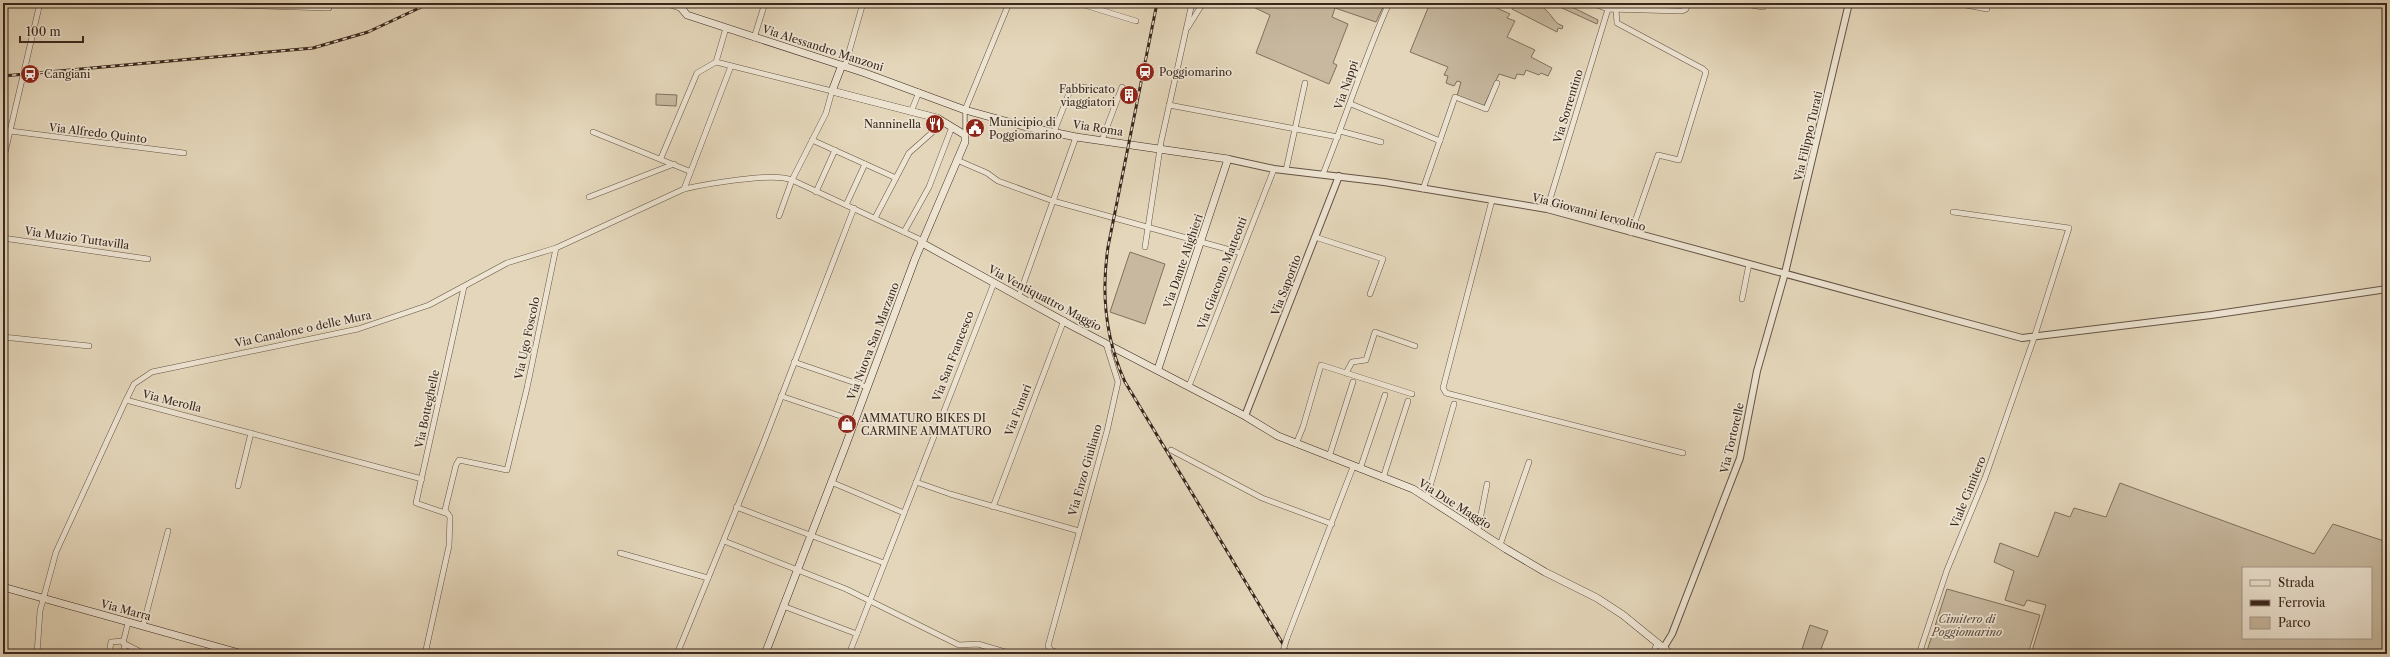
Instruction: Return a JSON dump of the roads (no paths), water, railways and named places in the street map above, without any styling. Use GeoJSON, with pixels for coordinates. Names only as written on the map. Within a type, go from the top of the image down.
{"type":"FeatureCollection","features":[{"type":"Feature","properties":{"kind":"main road","name":"Via Alessandro Manzoni"},"geometry":{"type":"LineString","coordinates":[[683,6],[687,15],[843,66],[919,92],[965,110]]}},
{"type":"Feature","properties":{"kind":"main road"},"geometry":{"type":"LineString","coordinates":[[843,66],[832,91],[937,118],[965,135]]}},
{"type":"Feature","properties":{"kind":"main road","name":"Via Roma"},"geometry":{"type":"LineString","coordinates":[[965,110],[1076,137],[1228,159]]}},
{"type":"Feature","properties":{"kind":"main road","name":"Via Nuova San Marzano"},"geometry":{"type":"LineString","coordinates":[[765,654],[832,482],[922,243],[965,142],[965,135]]}},
{"type":"Feature","properties":{"kind":"main road","name":"Via Dante Alighieri"},"geometry":{"type":"LineString","coordinates":[[1158,369],[1228,159]]}},
{"type":"Feature","properties":{"kind":"main road","name":"Via Ventiquattro Maggio"},"geometry":{"type":"LineString","coordinates":[[922,243],[1106,343],[1158,369]]}},
{"type":"Feature","properties":{"kind":"main road","name":"Via Due Maggio"},"geometry":{"type":"LineString","coordinates":[[1158,369],[1245,416],[1278,436],[1413,489],[1545,572],[1597,598],[1623,615],[1671,654]]}},
{"type":"Feature","properties":{"kind":"main road","name":"Via Marra"},"geometry":{"type":"LineString","coordinates":[[3,588],[243,654]]}},
{"type":"Feature","properties":{"kind":"street"},"geometry":{"type":"LineString","coordinates":[[3,161],[40,3]]}},
{"type":"Feature","properties":{"kind":"street"},"geometry":{"type":"LineString","coordinates":[[163,3],[329,8]]}},
{"type":"Feature","properties":{"kind":"street"},"geometry":{"type":"LineString","coordinates":[[665,3],[683,6]]}},
{"type":"Feature","properties":{"kind":"street"},"geometry":{"type":"LineString","coordinates":[[754,38],[765,3]]}},
{"type":"Feature","properties":{"kind":"street"},"geometry":{"type":"LineString","coordinates":[[843,66],[863,3]]}},
{"type":"Feature","properties":{"kind":"street"},"geometry":{"type":"LineString","coordinates":[[965,135],[965,110],[1010,3]]}},
{"type":"Feature","properties":{"kind":"street"},"geometry":{"type":"LineString","coordinates":[[1078,3],[1136,21]]}},
{"type":"Feature","properties":{"kind":"street"},"geometry":{"type":"LineString","coordinates":[[1145,247],[1160,150],[1192,3]]}},
{"type":"Feature","properties":{"kind":"street"},"geometry":{"type":"LineString","coordinates":[[1186,29],[1203,3]]}},
{"type":"Feature","properties":{"kind":"street","name":"Via Nappi"},"geometry":{"type":"LineString","coordinates":[[1323,174],[1351,104],[1367,54],[1389,3]]}},
{"type":"Feature","properties":{"kind":"street"},"geometry":{"type":"LineString","coordinates":[[1591,3],[1616,10],[1682,11],[1686,9],[1688,3]]}},
{"type":"Feature","properties":{"kind":"street"},"geometry":{"type":"LineString","coordinates":[[1739,3],[1763,7]]}},
{"type":"Feature","properties":{"kind":"street","name":"Via Filippo Turati"},"geometry":{"type":"LineString","coordinates":[[1785,273],[1849,3]]}},
{"type":"Feature","properties":{"kind":"street"},"geometry":{"type":"LineString","coordinates":[[1955,3],[1987,10]]}},
{"type":"Feature","properties":{"kind":"street","name":"Via Sorrentino"},"geometry":{"type":"LineString","coordinates":[[1547,209],[1608,9]]}},
{"type":"Feature","properties":{"kind":"street"},"geometry":{"type":"LineString","coordinates":[[1616,10],[1617,23],[1697,65],[1706,72],[1679,160],[1658,155],[1630,233]]}},
{"type":"Feature","properties":{"kind":"street"},"geometry":{"type":"LineString","coordinates":[[661,158],[697,73],[716,62],[726,28]]}},
{"type":"Feature","properties":{"kind":"street"},"geometry":{"type":"LineString","coordinates":[[716,62],[832,91],[826,113],[792,180],[779,216]]}},
{"type":"Feature","properties":{"kind":"street"},"geometry":{"type":"LineString","coordinates":[[684,189],[689,171],[731,66]]}},
{"type":"Feature","properties":{"kind":"street"},"geometry":{"type":"LineString","coordinates":[[1286,170],[1305,83]]}},
{"type":"Feature","properties":{"kind":"street"},"geometry":{"type":"LineString","coordinates":[[1423,189],[1455,97],[1486,108],[1497,83]]}},
{"type":"Feature","properties":{"kind":"street"},"geometry":{"type":"LineString","coordinates":[[1054,132],[1070,88],[1078,86],[1087,88]]}},
{"type":"Feature","properties":{"kind":"street"},"geometry":{"type":"LineString","coordinates":[[1102,140],[1122,87]]}},
{"type":"Feature","properties":{"kind":"street"},"geometry":{"type":"LineString","coordinates":[[912,112],[919,92]]}},
{"type":"Feature","properties":{"kind":"street"},"geometry":{"type":"LineString","coordinates":[[1351,104],[1440,141]]}},
{"type":"Feature","properties":{"kind":"street"},"geometry":{"type":"LineString","coordinates":[[1170,105],[1338,137]]}},
{"type":"Feature","properties":{"kind":"street"},"geometry":{"type":"LineString","coordinates":[[875,218],[909,153],[944,122]]}},
{"type":"Feature","properties":{"kind":"street"},"geometry":{"type":"LineString","coordinates":[[904,232],[928,187],[952,127]]}},
{"type":"Feature","properties":{"kind":"street","name":"Via Alfredo Quinto"},"geometry":{"type":"LineString","coordinates":[[10,131],[184,153]]}},
{"type":"Feature","properties":{"kind":"street"},"geometry":{"type":"LineString","coordinates":[[1340,131],[1381,142]]}},
{"type":"Feature","properties":{"kind":"street"},"geometry":{"type":"LineString","coordinates":[[593,132],[661,158],[689,171]]}},
{"type":"Feature","properties":{"kind":"street"},"geometry":{"type":"LineString","coordinates":[[1019,296],[1076,137]]}},
{"type":"Feature","properties":{"kind":"street"},"geometry":{"type":"LineString","coordinates":[[812,140],[896,178]]}},
{"type":"Feature","properties":{"kind":"street"},"geometry":{"type":"LineString","coordinates":[[816,192],[835,150]]}},
{"type":"Feature","properties":{"kind":"street"},"geometry":{"type":"LineString","coordinates":[[1228,159],[1274,169],[1339,176]]}},
{"type":"Feature","properties":{"kind":"street"},"geometry":{"type":"LineString","coordinates":[[957,160],[987,173],[998,181],[1052,201],[1241,253]]}},
{"type":"Feature","properties":{"kind":"street"},"geometry":{"type":"LineString","coordinates":[[589,197],[674,164]]}},
{"type":"Feature","properties":{"kind":"street"},"geometry":{"type":"LineString","coordinates":[[846,204],[865,164]]}},
{"type":"Feature","properties":{"kind":"street","name":"Via Giacomo Matteotti"},"geometry":{"type":"LineString","coordinates":[[1189,386],[1274,169]]}},
{"type":"Feature","properties":{"kind":"street","name":"Via Giovanni Iervolino"},"geometry":{"type":"LineString","coordinates":[[1339,176],[1547,209],[1630,233],[1785,273],[2014,336],[2034,338],[2387,289]]}},
{"type":"Feature","properties":{"kind":"street","name":"Via Saporito"},"geometry":{"type":"LineString","coordinates":[[1245,416],[1339,176]]}},
{"type":"Feature","properties":{"kind":"street"},"geometry":{"type":"LineString","coordinates":[[556,248],[684,189],[758,179],[786,177],[919,239],[922,243]]}},
{"type":"Feature","properties":{"kind":"street"},"geometry":{"type":"LineString","coordinates":[[1492,200],[1443,388],[1446,393],[1683,453]]}},
{"type":"Feature","properties":{"kind":"street"},"geometry":{"type":"LineString","coordinates":[[677,654],[724,542],[736,507],[854,208]]}},
{"type":"Feature","properties":{"kind":"street","name":"Viale Cimitero"},"geometry":{"type":"LineString","coordinates":[[1919,654],[1947,570],[1985,478],[2034,338],[2069,228],[1953,212]]}},
{"type":"Feature","properties":{"kind":"street"},"geometry":{"type":"LineString","coordinates":[[1315,237],[1382,259],[1370,294]]}},
{"type":"Feature","properties":{"kind":"street","name":"Via Muzio Tuttavilla"},"geometry":{"type":"LineString","coordinates":[[3,238],[148,259]]}},
{"type":"Feature","properties":{"kind":"street","name":"Via Canalone o delle Mura"},"geometry":{"type":"LineString","coordinates":[[126,400],[134,384],[152,372],[358,329],[429,305],[507,263],[556,248]]}},
{"type":"Feature","properties":{"kind":"street","name":"Via Ugo Foscolo"},"geometry":{"type":"LineString","coordinates":[[425,654],[449,546],[450,517],[445,510],[459,460],[507,470],[527,388],[556,248]]}},
{"type":"Feature","properties":{"kind":"street"},"geometry":{"type":"LineString","coordinates":[[1742,299],[1749,264]]}},
{"type":"Feature","properties":{"kind":"street","name":"Via Tortorelle"},"geometry":{"type":"LineString","coordinates":[[1664,647],[1676,625],[1690,582],[1732,482],[1740,458],[1757,371],[1785,273]]}},
{"type":"Feature","properties":{"kind":"street","name":"Via San Francesco"},"geometry":{"type":"LineString","coordinates":[[904,513],[994,283]]}},
{"type":"Feature","properties":{"kind":"street","name":"Via Botteghelle"},"geometry":{"type":"LineString","coordinates":[[448,514],[416,503],[464,287]]}},
{"type":"Feature","properties":{"kind":"street","name":"Via Funari"},"geometry":{"type":"LineString","coordinates":[[993,507],[1064,320]]}},
{"type":"Feature","properties":{"kind":"street"},"geometry":{"type":"LineString","coordinates":[[1346,373],[1352,362],[1366,360],[1375,332],[1415,346]]}},
{"type":"Feature","properties":{"kind":"street"},"geometry":{"type":"LineString","coordinates":[[3,337],[89,346]]}},
{"type":"Feature","properties":{"kind":"street","name":"Via Enzo Giuliano"},"geometry":{"type":"LineString","coordinates":[[916,482],[993,507],[1079,531],[1107,431],[1118,382],[1106,343]]}},
{"type":"Feature","properties":{"kind":"street"},"geometry":{"type":"LineString","coordinates":[[794,362],[867,387]]}},
{"type":"Feature","properties":{"kind":"street"},"geometry":{"type":"LineString","coordinates":[[1296,444],[1304,427],[1321,365],[1412,394]]}},
{"type":"Feature","properties":{"kind":"street"},"geometry":{"type":"LineString","coordinates":[[1329,456],[1353,382]]}},
{"type":"Feature","properties":{"kind":"street"},"geometry":{"type":"LineString","coordinates":[[1282,654],[1314,563],[1357,468],[1385,395]]}},
{"type":"Feature","properties":{"kind":"street"},"geometry":{"type":"LineString","coordinates":[[781,396],[855,421]]}},
{"type":"Feature","properties":{"kind":"street","name":"Via Merolla"},"geometry":{"type":"LineString","coordinates":[[37,654],[43,599],[56,552],[126,400],[422,479]]}},
{"type":"Feature","properties":{"kind":"street"},"geometry":{"type":"LineString","coordinates":[[1383,478],[1408,401]]}},
{"type":"Feature","properties":{"kind":"street"},"geometry":{"type":"LineString","coordinates":[[1427,497],[1454,404]]}},
{"type":"Feature","properties":{"kind":"street"},"geometry":{"type":"LineString","coordinates":[[238,486],[251,433]]}},
{"type":"Feature","properties":{"kind":"street"},"geometry":{"type":"LineString","coordinates":[[1171,450],[1262,498],[1332,524]]}},
{"type":"Feature","properties":{"kind":"street"},"geometry":{"type":"LineString","coordinates":[[1500,545],[1529,462]]}},
{"type":"Feature","properties":{"kind":"street"},"geometry":{"type":"LineString","coordinates":[[832,482],[904,513],[849,654]]}},
{"type":"Feature","properties":{"kind":"street"},"geometry":{"type":"LineString","coordinates":[[1478,530],[1488,484]]}},
{"type":"Feature","properties":{"kind":"street"},"geometry":{"type":"LineString","coordinates":[[736,507],[812,534],[884,563]]}},
{"type":"Feature","properties":{"kind":"street"},"geometry":{"type":"LineString","coordinates":[[143,626],[168,531]]}},
{"type":"Feature","properties":{"kind":"street"},"geometry":{"type":"LineString","coordinates":[[1065,654],[1051,652],[1048,646],[1079,531]]}},
{"type":"Feature","properties":{"kind":"street"},"geometry":{"type":"LineString","coordinates":[[724,542],[870,599],[959,645],[978,644],[1012,654]]}},
{"type":"Feature","properties":{"kind":"street"},"geometry":{"type":"LineString","coordinates":[[620,553],[708,578]]}},
{"type":"Feature","properties":{"kind":"street"},"geometry":{"type":"LineString","coordinates":[[784,606],[857,634]]}},
{"type":"Feature","properties":{"kind":"street"},"geometry":{"type":"LineString","coordinates":[[123,654],[128,623]]}},
{"type":"Feature","properties":{"kind":"street"},"geometry":{"type":"LineString","coordinates":[[108,654],[111,642],[124,643],[145,654]]}},
{"type":"Feature","properties":{"kind":"street"},"geometry":{"type":"LineString","coordinates":[[1653,654],[1657,643]]}},
{"type":"Feature","properties":{"kind":"railway"},"geometry":{"type":"LineString","coordinates":[[3,76],[313,48],[368,32],[430,3]]}},
{"type":"Feature","properties":{"kind":"railway"},"geometry":{"type":"LineString","coordinates":[[1157,3],[1108,247],[1105,299],[1109,332],[1118,365],[1125,382],[1289,654]]}},
{"type":"Feature","properties":{"kind":"place","name":"Poggiomarino"},"geometry":{"type":"Point","coordinates":[1145,72]}},
{"type":"Feature","properties":{"kind":"place","name":"Cangiani"},"geometry":{"type":"Point","coordinates":[30,74]}},
{"type":"Feature","properties":{"kind":"place","name":"Fabbricato viaggiatori"},"geometry":{"type":"Point","coordinates":[1129,95]}},
{"type":"Feature","properties":{"kind":"place","name":"Nanninella"},"geometry":{"type":"Point","coordinates":[935,124]}},
{"type":"Feature","properties":{"kind":"place","name":"Municipio di Poggiomarino"},"geometry":{"type":"Point","coordinates":[975,128]}},
{"type":"Feature","properties":{"kind":"place","name":"AMMATURO BIKES DI CARMINE AMMATURO"},"geometry":{"type":"Point","coordinates":[847,424]}},
{"type":"Feature","properties":{"kind":"park label","name":"Cimitero di Poggiomarino"},"geometry":{"type":"Point","coordinates":[1967,625]}}]}
